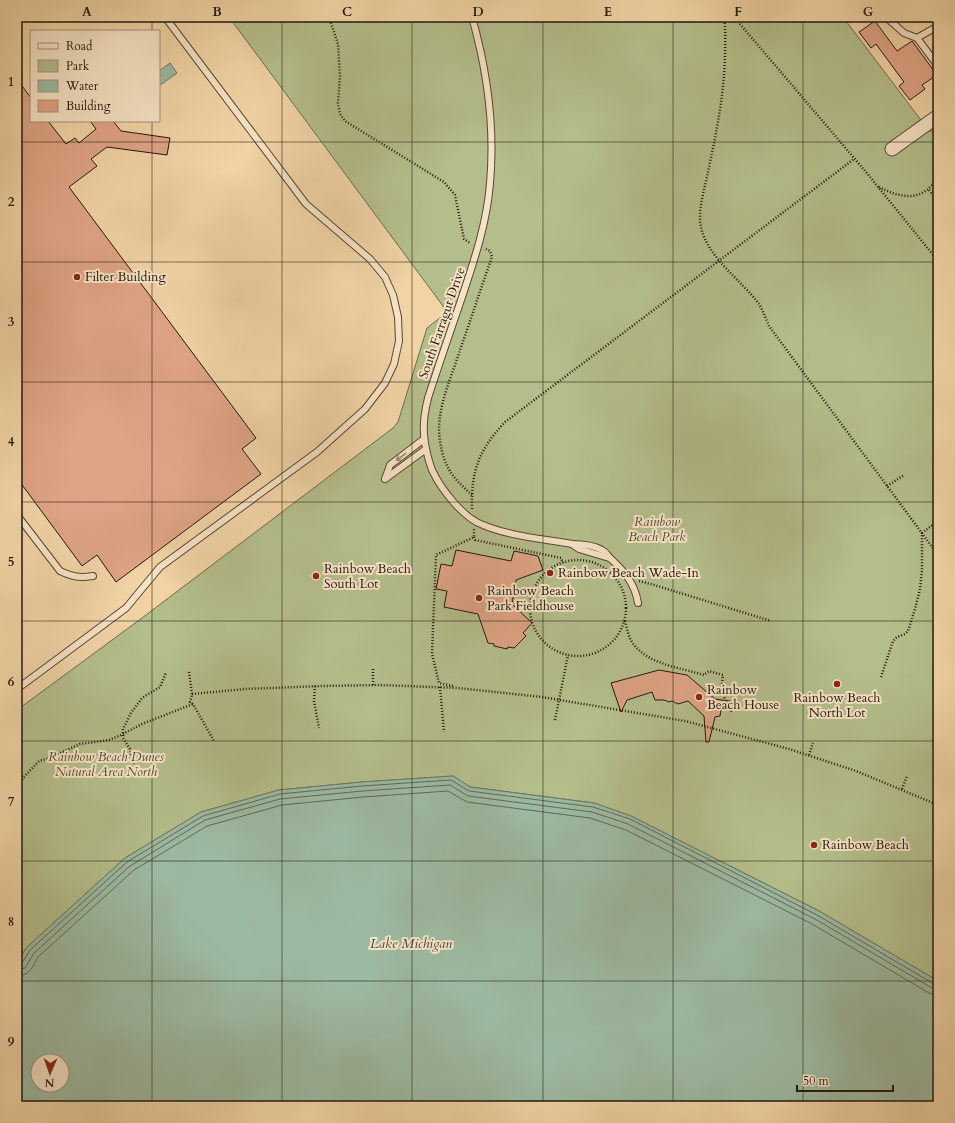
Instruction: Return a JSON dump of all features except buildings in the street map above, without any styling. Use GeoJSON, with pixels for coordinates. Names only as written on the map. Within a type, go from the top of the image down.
{"type":"FeatureCollection","features":[{"type":"Feature","properties":{"kind":"street"},"geometry":{"type":"LineString","coordinates":[[892,149],[938,116]]}},
{"type":"Feature","properties":{"kind":"lane"},"geometry":{"type":"LineString","coordinates":[[17,689],[126,608],[160,568],[317,452],[365,409],[385,383],[394,364],[399,341],[398,317],[385,277],[370,259],[306,204],[165,17]]}},
{"type":"Feature","properties":{"kind":"lane","name":"South Farragut Drive"},"geometry":{"type":"LineString","coordinates":[[472,17],[481,51],[489,101],[492,150],[490,184],[484,221],[473,265],[428,398],[424,415],[424,439],[426,449],[432,470],[447,493],[459,508],[473,521],[496,530],[572,544],[582,544],[604,550],[621,567],[630,580],[636,592],[638,603]]}},
{"type":"Feature","properties":{"kind":"lane"},"geometry":{"type":"LineString","coordinates":[[886,17],[904,33],[917,38],[938,66]]}},
{"type":"Feature","properties":{"kind":"lane"},"geometry":{"type":"LineString","coordinates":[[917,38],[938,26]]}},
{"type":"Feature","properties":{"kind":"lane"},"geometry":{"type":"LineString","coordinates":[[424,439],[390,465],[385,479],[426,449]]}},
{"type":"Feature","properties":{"kind":"lane"},"geometry":{"type":"LineString","coordinates":[[17,514],[60,572],[80,578],[92,576]]}},
{"type":"Feature","properties":{"kind":"path"},"geometry":{"type":"LineString","coordinates":[[329,17],[338,44],[340,76],[338,103],[340,114],[346,121],[444,182],[455,195],[464,239],[470,243]]}},
{"type":"Feature","properties":{"kind":"path"},"geometry":{"type":"LineString","coordinates":[[724,17],[726,38],[724,78],[720,110],[701,208],[701,226],[703,234],[710,247],[720,260],[760,305],[769,326],[938,554]]}},
{"type":"Feature","properties":{"kind":"path"},"geometry":{"type":"LineString","coordinates":[[734,17],[877,186],[938,261]]}},
{"type":"Feature","properties":{"kind":"path"},"geometry":{"type":"LineString","coordinates":[[934,143],[938,148]]}},
{"type":"Feature","properties":{"kind":"path"},"geometry":{"type":"LineString","coordinates":[[486,249],[490,251],[492,257],[444,399],[439,426],[439,440],[447,466],[454,478],[472,495],[473,480],[480,457],[494,434],[505,422],[854,159]]}},
{"type":"Feature","properties":{"kind":"path"},"geometry":{"type":"LineString","coordinates":[[877,186],[887,191],[906,196],[918,195],[929,190],[938,177]]}},
{"type":"Feature","properties":{"kind":"path"},"geometry":{"type":"LineString","coordinates":[[929,190],[938,202]]}},
{"type":"Feature","properties":{"kind":"path"},"geometry":{"type":"LineString","coordinates":[[887,486],[904,475]]}},
{"type":"Feature","properties":{"kind":"path"},"geometry":{"type":"LineString","coordinates":[[473,521],[475,540],[561,558],[563,563]]}},
{"type":"Feature","properties":{"kind":"path"},"geometry":{"type":"LineString","coordinates":[[922,533],[938,521]]}},
{"type":"Feature","properties":{"kind":"path"},"geometry":{"type":"LineString","coordinates":[[881,677],[893,641],[908,631],[915,609],[920,589],[922,570],[922,533]]}},
{"type":"Feature","properties":{"kind":"path"},"geometry":{"type":"LineString","coordinates":[[458,688],[439,683],[432,654],[436,555],[474,537]]}},
{"type":"Feature","properties":{"kind":"path"},"geometry":{"type":"LineString","coordinates":[[578,560],[591,562],[603,567],[620,585],[625,597],[626,610],[624,620],[618,634],[605,647],[588,655],[568,655],[556,650],[541,637],[534,626],[531,613],[533,593],[538,581],[547,571],[563,563],[578,560]]}},
{"type":"Feature","properties":{"kind":"path"},"geometry":{"type":"LineString","coordinates":[[614,577],[651,584],[771,620]]}},
{"type":"Feature","properties":{"kind":"path"},"geometry":{"type":"LineString","coordinates":[[624,620],[631,641],[641,652],[653,660],[704,675],[709,671],[723,675],[723,697],[732,712]]}},
{"type":"Feature","properties":{"kind":"path"},"geometry":{"type":"LineString","coordinates":[[555,720],[568,655]]}},
{"type":"Feature","properties":{"kind":"path"},"geometry":{"type":"LineString","coordinates":[[372,685],[373,667]]}},
{"type":"Feature","properties":{"kind":"path"},"geometry":{"type":"LineString","coordinates":[[189,672],[192,694],[190,702],[193,704],[214,741]]}},
{"type":"Feature","properties":{"kind":"path"},"geometry":{"type":"LineString","coordinates":[[137,772],[135,762],[123,738],[123,729],[131,713],[142,698],[160,687],[166,673]]}},
{"type":"Feature","properties":{"kind":"path"},"geometry":{"type":"LineString","coordinates":[[192,694],[315,686],[372,685],[458,688],[560,700],[685,721],[809,755],[856,771],[938,805]]}},
{"type":"Feature","properties":{"kind":"path"},"geometry":{"type":"LineString","coordinates":[[315,686],[314,702],[319,728]]}},
{"type":"Feature","properties":{"kind":"path"},"geometry":{"type":"LineString","coordinates":[[440,687],[444,732]]}},
{"type":"Feature","properties":{"kind":"path"},"geometry":{"type":"LineString","coordinates":[[17,787],[23,778],[39,761],[50,758],[80,744],[109,740],[142,724],[193,704]]}},
{"type":"Feature","properties":{"kind":"path"},"geometry":{"type":"LineString","coordinates":[[809,755],[813,743]]}},
{"type":"Feature","properties":{"kind":"path"},"geometry":{"type":"LineString","coordinates":[[902,789],[907,776]]}},
{"type":"Feature","properties":{"kind":"green space","name":"Rainbow Beach Park"},"geometry":{"type":"Polygon","coordinates":[[[229,17],[843,17],[930,132],[938,127],[938,981],[819,911],[631,816],[594,803],[470,787],[453,776],[362,782],[279,790],[201,812],[125,858],[26,948],[17,964],[17,710],[142,618],[393,428],[398,422],[427,328],[445,314],[443,306],[229,17]]]}},
{"type":"Feature","properties":{"kind":"water"},"geometry":{"type":"Polygon","coordinates":[[[170,63],[177,73],[160,85],[160,70],[170,63]]]}},
{"type":"Feature","properties":{"kind":"water","name":"Lake Michigan"},"geometry":{"type":"Polygon","coordinates":[[[453,776],[470,787],[594,803],[631,816],[819,911],[938,981],[938,1106],[17,1106],[17,964],[26,948],[125,858],[201,812],[279,790],[362,782],[453,776]]]}},
{"type":"Feature","properties":{"kind":"place","name":"Filter Building"},"geometry":{"type":"Point","coordinates":[77,277]}},
{"type":"Feature","properties":{"kind":"place","name":"Rainbow Beach Wade-In"},"geometry":{"type":"Point","coordinates":[550,573]}},
{"type":"Feature","properties":{"kind":"place","name":"Rainbow Beach South Lot"},"geometry":{"type":"Point","coordinates":[316,576]}},
{"type":"Feature","properties":{"kind":"place","name":"Rainbow Beach Park Fieldhouse"},"geometry":{"type":"Point","coordinates":[479,598]}},
{"type":"Feature","properties":{"kind":"place","name":"Rainbow Beach North Lot"},"geometry":{"type":"Point","coordinates":[837,684]}},
{"type":"Feature","properties":{"kind":"place","name":"Rainbow Beach House"},"geometry":{"type":"Point","coordinates":[699,697]}},
{"type":"Feature","properties":{"kind":"place","name":"Rainbow Beach"},"geometry":{"type":"Point","coordinates":[814,845]}},
{"type":"Feature","properties":{"kind":"park label","name":"Rainbow Beach Dunes Natural Area North"},"geometry":{"type":"Point","coordinates":[106,764]}}]}
